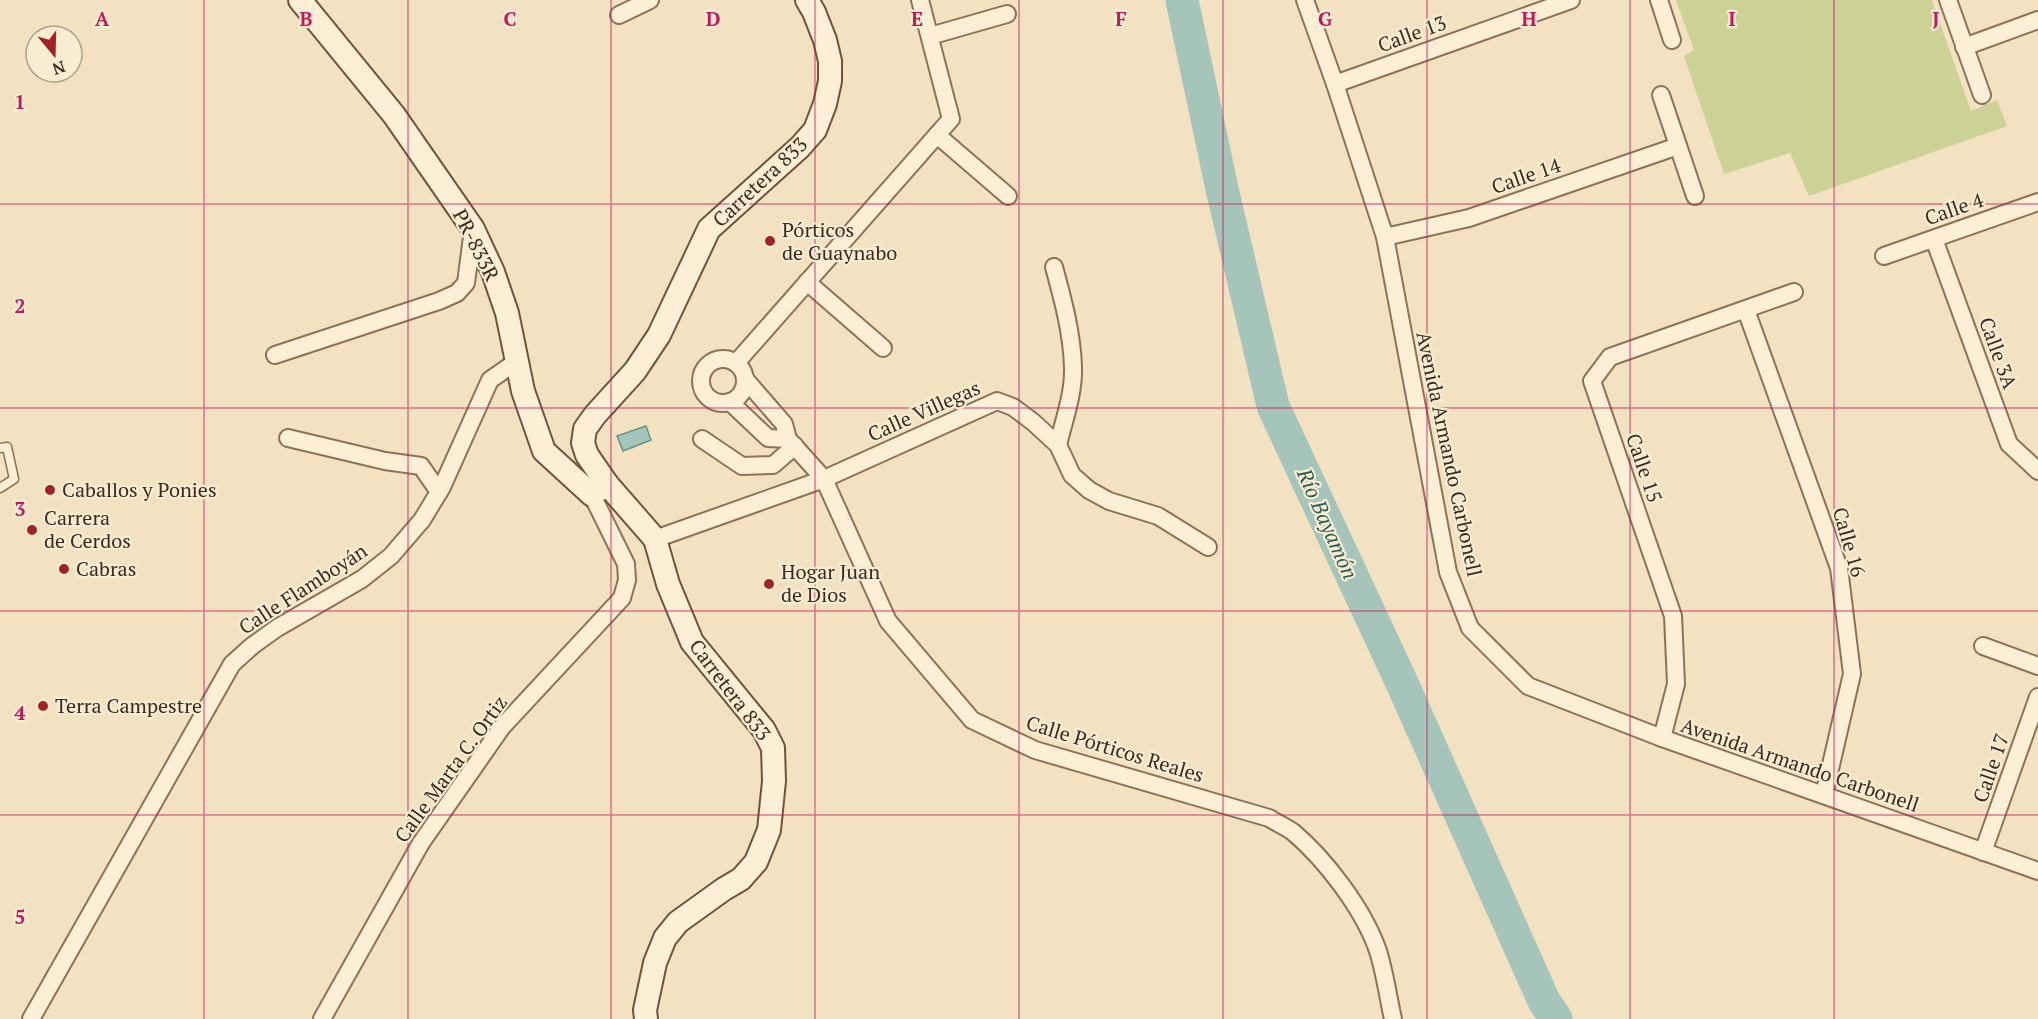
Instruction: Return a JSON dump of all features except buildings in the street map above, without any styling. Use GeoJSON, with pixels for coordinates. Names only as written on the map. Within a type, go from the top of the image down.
{"type":"FeatureCollection","features":[{"type":"Feature","properties":{"kind":"street","name":"PR-833R"},"geometry":{"type":"LineString","coordinates":[[300,0],[394,115],[473,229],[493,272],[507,313],[523,391],[544,451],[600,490]]}},
{"type":"Feature","properties":{"kind":"street"},"geometry":{"type":"LineString","coordinates":[[619,15],[650,0]]}},
{"type":"Feature","properties":{"kind":"street","name":"Carretera 833"},"geometry":{"type":"LineString","coordinates":[[646,1019],[645,1010],[655,963],[665,938],[678,922],[741,879],[756,862],[769,830],[774,781],[773,748],[765,730],[692,642],[668,584],[655,539],[600,490],[583,443],[585,429],[635,371],[659,335],[709,229],[791,156],[815,130],[825,104],[830,81],[830,61],[825,40],[807,0]]}},
{"type":"Feature","properties":{"kind":"street"},"geometry":{"type":"LineString","coordinates":[[736,363],[951,119],[920,0]]}},
{"type":"Feature","properties":{"kind":"street","name":"Avenida Armando Carbonell"},"geometry":{"type":"LineString","coordinates":[[1305,0],[1385,237],[1449,572],[1470,628],[1528,686],[1662,738],[2038,871]]}},
{"type":"Feature","properties":{"kind":"street","name":"Calle 13"},"geometry":{"type":"LineString","coordinates":[[1335,84],[1571,0]]}},
{"type":"Feature","properties":{"kind":"street"},"geometry":{"type":"LineString","coordinates":[[1659,0],[1672,40]]}},
{"type":"Feature","properties":{"kind":"street"},"geometry":{"type":"LineString","coordinates":[[1948,0],[1982,95]]}},
{"type":"Feature","properties":{"kind":"street"},"geometry":{"type":"LineString","coordinates":[[930,36],[1006,14]]}},
{"type":"Feature","properties":{"kind":"street"},"geometry":{"type":"LineString","coordinates":[[1964,48],[2038,20]]}},
{"type":"Feature","properties":{"kind":"street"},"geometry":{"type":"LineString","coordinates":[[1661,95],[1695,196]]}},
{"type":"Feature","properties":{"kind":"street"},"geometry":{"type":"LineString","coordinates":[[937,135],[1008,196]]}},
{"type":"Feature","properties":{"kind":"street","name":"Calle 14"},"geometry":{"type":"LineString","coordinates":[[1385,237],[1469,218],[1678,146]]}},
{"type":"Feature","properties":{"kind":"street","name":"Calle 4"},"geometry":{"type":"LineString","coordinates":[[1884,256],[2038,202]]}},
{"type":"Feature","properties":{"kind":"street"},"geometry":{"type":"LineString","coordinates":[[275,355],[439,301],[457,292],[465,283],[473,229]]}},
{"type":"Feature","properties":{"kind":"street","name":"Calle 3A"},"geometry":{"type":"LineString","coordinates":[[1934,239],[2009,444],[2038,471]]}},
{"type":"Feature","properties":{"kind":"street"},"geometry":{"type":"LineString","coordinates":[[1054,267],[1067,317],[1073,369],[1058,445]]}},
{"type":"Feature","properties":{"kind":"street"},"geometry":{"type":"LineString","coordinates":[[807,282],[883,348]]}},
{"type":"Feature","properties":{"kind":"street"},"geometry":{"type":"LineString","coordinates":[[1746,310],[1794,292]]}},
{"type":"Feature","properties":{"kind":"street","name":"Calle 15"},"geometry":{"type":"LineString","coordinates":[[1662,738],[1676,684],[1673,616],[1592,381],[1610,357],[1746,310]]}},
{"type":"Feature","properties":{"kind":"street","name":"Calle 16"},"geometry":{"type":"LineString","coordinates":[[1746,310],[1839,568],[1852,674],[1824,795]]}},
{"type":"Feature","properties":{"kind":"street"},"geometry":{"type":"LineString","coordinates":[[727,359],[736,363],[745,379],[742,393],[730,402],[723,403],[709,398],[704,393],[700,378],[702,371],[713,361],[727,359]]}},
{"type":"Feature","properties":{"kind":"street","name":"Calle Flamboyán"},"geometry":{"type":"LineString","coordinates":[[31,1019],[232,664],[277,628],[362,579],[391,556],[422,520],[439,492],[490,380],[517,361]]}},
{"type":"Feature","properties":{"kind":"street","name":"Calle Pórticos Reales"},"geometry":{"type":"LineString","coordinates":[[745,379],[784,424],[791,443],[824,479],[888,621],[972,720],[1035,750],[1269,818],[1291,831],[1318,857],[1344,889],[1368,928],[1378,952],[1393,1019]]}},
{"type":"Feature","properties":{"kind":"street","name":"Calle Villegas"},"geometry":{"type":"LineString","coordinates":[[655,539],[824,479],[997,401],[1013,407],[1058,445],[1072,475],[1089,490],[1110,501],[1158,516],[1208,547]]}},
{"type":"Feature","properties":{"kind":"street"},"geometry":{"type":"LineString","coordinates":[[702,439],[742,466],[773,465],[791,443],[768,438],[730,402]]}},
{"type":"Feature","properties":{"kind":"street"},"geometry":{"type":"LineString","coordinates":[[288,438],[385,461],[422,466],[439,492]]}},
{"type":"Feature","properties":{"kind":"street","name":"Calle Marta C. Ortiz"},"geometry":{"type":"LineString","coordinates":[[322,1019],[421,843],[502,727],[622,598],[627,580],[626,564],[600,490]]}},
{"type":"Feature","properties":{"kind":"street"},"geometry":{"type":"LineString","coordinates":[[1983,645],[2038,666]]}},
{"type":"Feature","properties":{"kind":"street","name":"Calle 17"},"geometry":{"type":"LineString","coordinates":[[1983,852],[2038,697]]}},
{"type":"Feature","properties":{"kind":"lane"},"geometry":{"type":"LineString","coordinates":[[0,448],[7,447],[14,479],[0,489]]}},
{"type":"Feature","properties":{"kind":"green space"},"geometry":{"type":"Polygon","coordinates":[[[1676,0],[1932,0],[1971,111],[1997,100],[2007,126],[1809,196],[1790,153],[1724,174],[1684,56],[1694,50],[1676,0]]]}},
{"type":"Feature","properties":{"kind":"water"},"geometry":{"type":"Polygon","coordinates":[[[646,426],[651,440],[623,451],[617,436],[646,426]]]}},
{"type":"Feature","properties":{"kind":"waterway","name":"Río Bayamón"},"geometry":{"type":"LineString","coordinates":[[1182,0],[1222,189],[1273,406],[1401,681],[1544,1001],[1556,1019]]}},
{"type":"Feature","properties":{"kind":"place","name":"Pórticos de Guaynabo"},"geometry":{"type":"Point","coordinates":[770,241]}},
{"type":"Feature","properties":{"kind":"place","name":"Caballos y Ponies"},"geometry":{"type":"Point","coordinates":[50,490]}},
{"type":"Feature","properties":{"kind":"place","name":"Carrera de Cerdos"},"geometry":{"type":"Point","coordinates":[32,530]}},
{"type":"Feature","properties":{"kind":"place","name":"Cabras"},"geometry":{"type":"Point","coordinates":[64,569]}},
{"type":"Feature","properties":{"kind":"place","name":"Hogar Juan de Dios"},"geometry":{"type":"Point","coordinates":[769,584]}},
{"type":"Feature","properties":{"kind":"place","name":"Terra Campestre"},"geometry":{"type":"Point","coordinates":[43,706]}}]}
